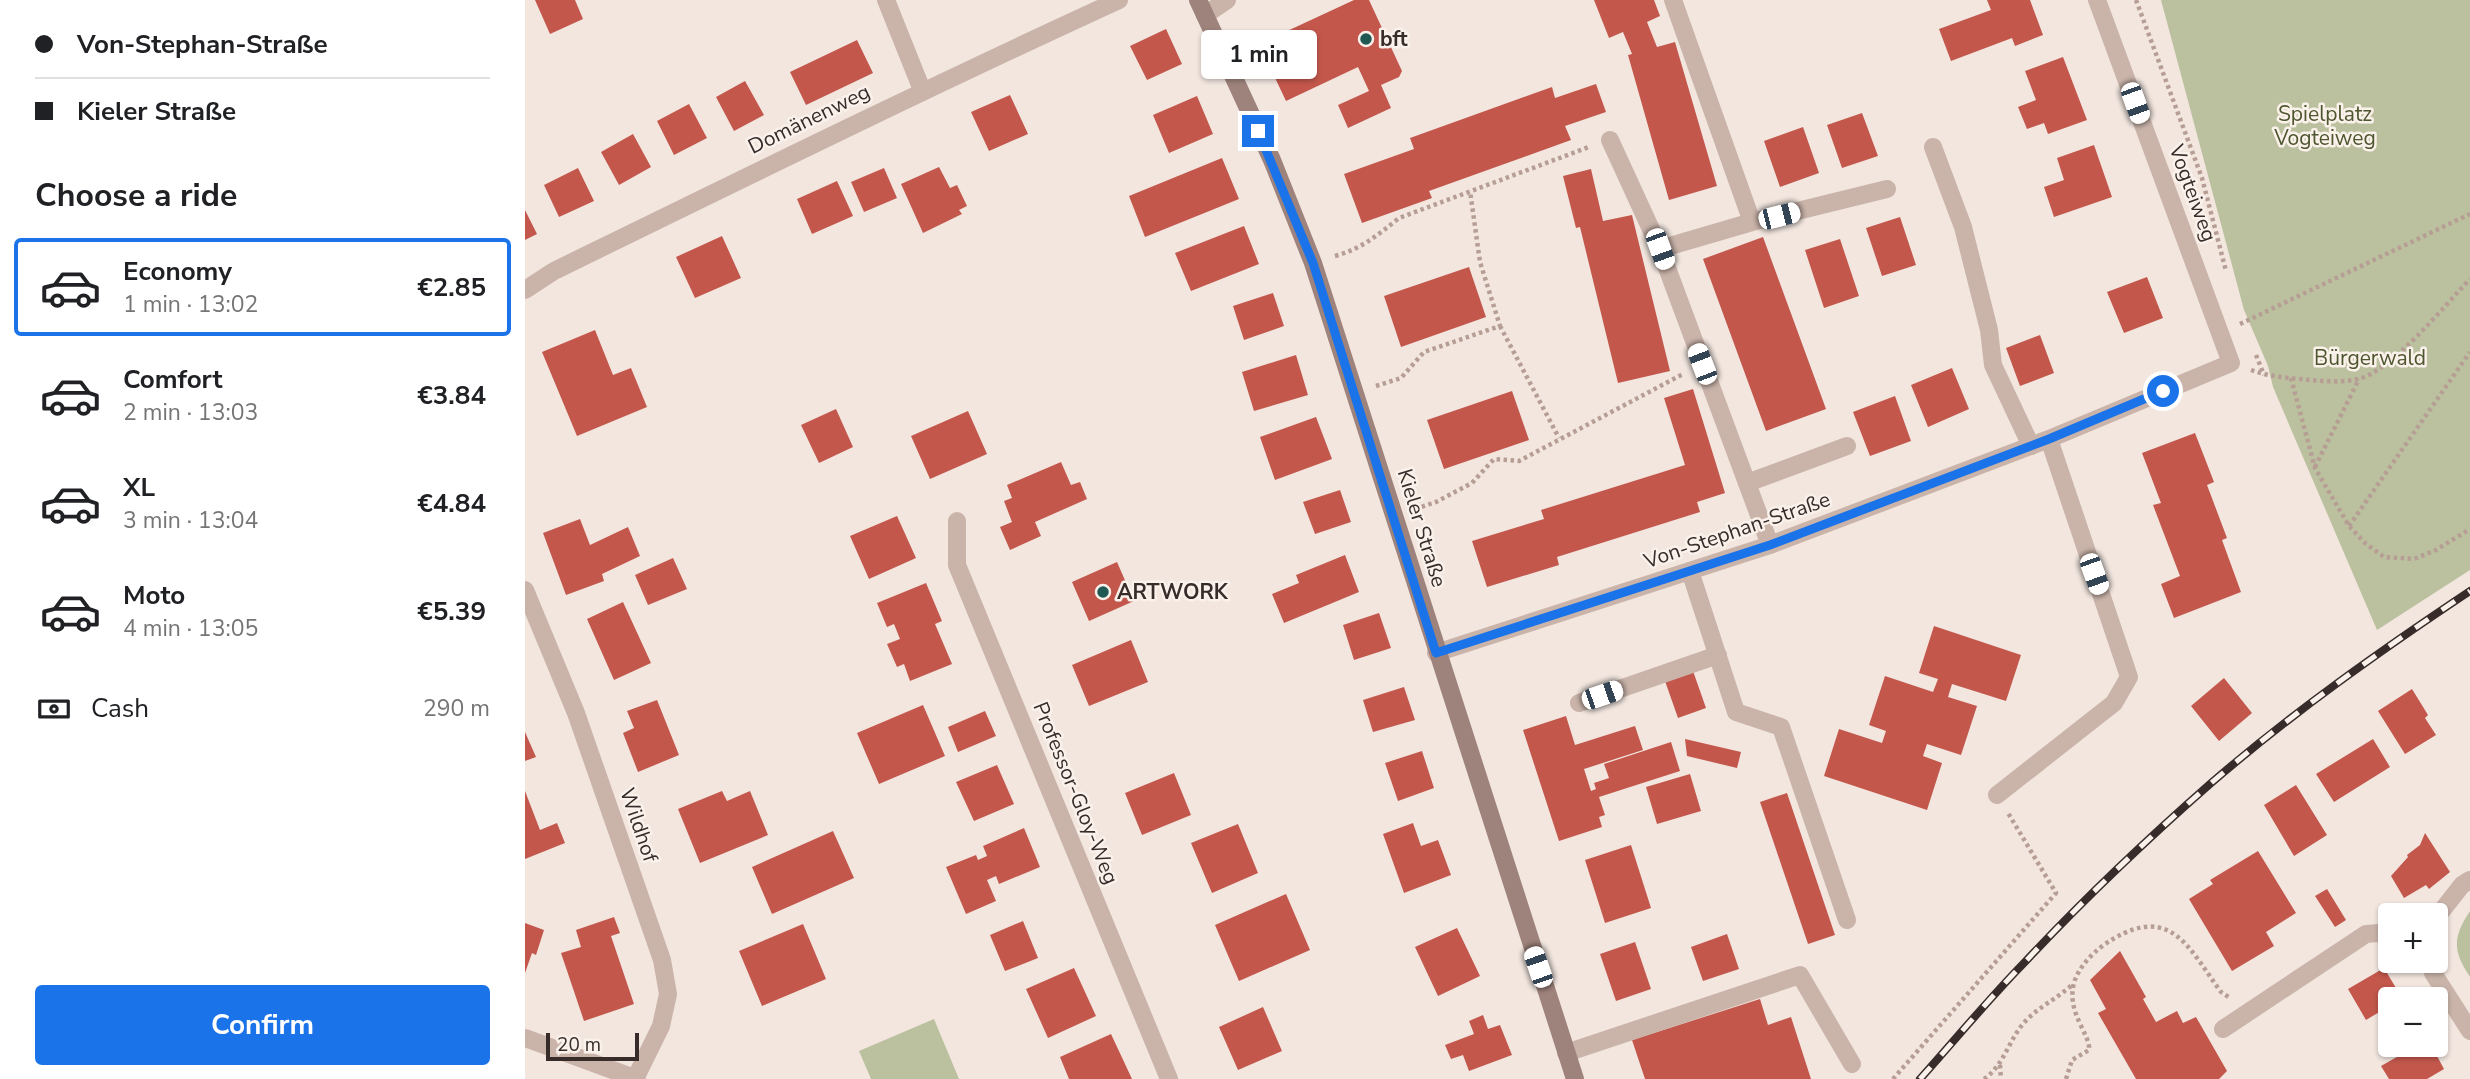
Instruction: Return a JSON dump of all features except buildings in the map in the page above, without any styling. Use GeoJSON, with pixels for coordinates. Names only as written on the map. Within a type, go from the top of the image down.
{"type":"FeatureCollection","features":[{"type":"Feature","properties":{"kind":"main road","name":"Kieler Straße"},"geometry":{"type":"LineString","coordinates":[[1201,7],[1272,160],[1313,263],[1395,516],[1436,653],[1575,1079]]}},
{"type":"Feature","properties":{"kind":"street"},"geometry":{"type":"LineString","coordinates":[[886,0],[922,90]]}},
{"type":"Feature","properties":{"kind":"street","name":"Domänenweg"},"geometry":{"type":"LineString","coordinates":[[525,290],[554,271],[922,90],[1119,0]]}},
{"type":"Feature","properties":{"kind":"street"},"geometry":{"type":"LineString","coordinates":[[1201,7],[1227,0]]}},
{"type":"Feature","properties":{"kind":"street"},"geometry":{"type":"LineString","coordinates":[[1673,0],[1752,222]]}},
{"type":"Feature","properties":{"kind":"street","name":"Vogteiweg"},"geometry":{"type":"LineString","coordinates":[[2097,0],[2231,363]]}},
{"type":"Feature","properties":{"kind":"street"},"geometry":{"type":"LineString","coordinates":[[1610,140],[1660,249],[1770,545]]}},
{"type":"Feature","properties":{"kind":"street"},"geometry":{"type":"LineString","coordinates":[[1933,147],[1963,227],[1989,330],[1993,365],[2031,446]]}},
{"type":"Feature","properties":{"kind":"street"},"geometry":{"type":"LineString","coordinates":[[1660,249],[1752,222],[1887,189]]}},
{"type":"Feature","properties":{"kind":"street","name":"Von-Stephan-Straße"},"geometry":{"type":"LineString","coordinates":[[1436,653],[1770,545],[2049,439],[2231,363]]}},
{"type":"Feature","properties":{"kind":"street"},"geometry":{"type":"LineString","coordinates":[[1997,795],[2114,703],[2129,677],[2049,439]]}},
{"type":"Feature","properties":{"kind":"street"},"geometry":{"type":"LineString","coordinates":[[1747,483],[1847,446]]}},
{"type":"Feature","properties":{"kind":"street","name":"Professor-Gloy-Weg"},"geometry":{"type":"LineString","coordinates":[[957,521],[957,565],[1170,1079]]}},
{"type":"Feature","properties":{"kind":"street"},"geometry":{"type":"LineString","coordinates":[[1691,571],[1736,712],[1781,727],[1847,920]]}},
{"type":"Feature","properties":{"kind":"street","name":"Wildhof"},"geometry":{"type":"LineString","coordinates":[[525,590],[576,712],[662,960],[669,994],[661,1026],[637,1078]]}},
{"type":"Feature","properties":{"kind":"street"},"geometry":{"type":"LineString","coordinates":[[1579,703],[1718,655]]}},
{"type":"Feature","properties":{"kind":"street"},"geometry":{"type":"LineString","coordinates":[[2448,903],[2462,885],[2470,880]]}},
{"type":"Feature","properties":{"kind":"street"},"geometry":{"type":"LineString","coordinates":[[2223,1029],[2366,933],[2378,933]]}},
{"type":"Feature","properties":{"kind":"street"},"geometry":{"type":"LineString","coordinates":[[2433,973],[2470,1031]]}},
{"type":"Feature","properties":{"kind":"street"},"geometry":{"type":"LineString","coordinates":[[1566,1053],[1800,975],[1852,1064]]}},
{"type":"Feature","properties":{"kind":"street"},"geometry":{"type":"LineString","coordinates":[[525,1038],[637,1078]]}},
{"type":"Feature","properties":{"kind":"path"},"geometry":{"type":"LineString","coordinates":[[2136,0],[2202,178],[2227,273]]}},
{"type":"Feature","properties":{"kind":"path"},"geometry":{"type":"LineString","coordinates":[[1313,263],[1354,251],[1399,218],[1610,140]]}},
{"type":"Feature","properties":{"kind":"path"},"geometry":{"type":"LineString","coordinates":[[1470,191],[1480,262],[1500,326],[1559,438]]}},
{"type":"Feature","properties":{"kind":"path"},"geometry":{"type":"LineString","coordinates":[[2220,334],[2470,214]]}},
{"type":"Feature","properties":{"kind":"path"},"geometry":{"type":"LineString","coordinates":[[2231,363],[2264,375],[2291,379],[2339,382],[2360,379],[2378,371],[2470,279]]}},
{"type":"Feature","properties":{"kind":"path"},"geometry":{"type":"LineString","coordinates":[[2238,311],[2242,323]]}},
{"type":"Feature","properties":{"kind":"path"},"geometry":{"type":"LineString","coordinates":[[1355,392],[1401,378],[1424,352],[1500,326]]}},
{"type":"Feature","properties":{"kind":"path"},"geometry":{"type":"LineString","coordinates":[[2253,349],[2264,375]]}},
{"type":"Feature","properties":{"kind":"path"},"geometry":{"type":"LineString","coordinates":[[2349,526],[2470,352]]}},
{"type":"Feature","properties":{"kind":"path"},"geometry":{"type":"LineString","coordinates":[[1395,516],[1436,502],[1472,483],[1494,459],[1519,461],[1702,364]]}},
{"type":"Feature","properties":{"kind":"path"},"geometry":{"type":"LineString","coordinates":[[2291,379],[2315,468],[2349,526],[2365,543],[2385,557],[2414,559],[2436,550],[2470,529]]}},
{"type":"Feature","properties":{"kind":"path"},"geometry":{"type":"LineString","coordinates":[[2315,468],[2360,379]]}},
{"type":"Feature","properties":{"kind":"path"},"geometry":{"type":"LineString","coordinates":[[1893,1079],[2056,893],[1997,795]]}},
{"type":"Feature","properties":{"kind":"path"},"geometry":{"type":"LineString","coordinates":[[2066,1079],[2072,1060],[2089,1050],[2090,1045],[2075,1017],[2074,984],[2082,968],[2108,942],[2139,926],[2151,925],[2166,929],[2182,940],[2221,992],[2229,998],[2258,1006]]}},
{"type":"Feature","properties":{"kind":"path"},"geometry":{"type":"LineString","coordinates":[[1984,1079],[2000,1064],[2029,1016],[2074,984]]}},
{"type":"Feature","properties":{"kind":"path"},"geometry":{"type":"LineString","coordinates":[[2000,1064],[2001,1079]]}},
{"type":"Feature","properties":{"kind":"green space"},"geometry":{"type":"Polygon","coordinates":[[[2161,0],[2470,0],[2470,570],[2377,630],[2273,387],[2268,366],[2244,310],[2161,0]]]}},
{"type":"Feature","properties":{"kind":"green space"},"geometry":{"type":"Polygon","coordinates":[[[2470,911],[2470,977],[2460,959],[2457,944],[2460,928],[2470,911]]]}},
{"type":"Feature","properties":{"kind":"green space"},"geometry":{"type":"Polygon","coordinates":[[[934,1019],[959,1079],[871,1079],[859,1051],[934,1019]]]}},
{"type":"Feature","properties":{"kind":"railway"},"geometry":{"type":"LineString","coordinates":[[1920,1079],[2045,941],[2114,872],[2186,806],[2305,708],[2470,591]]}},
{"type":"Feature","properties":{"kind":"place","name":"bft"},"geometry":{"type":"Point","coordinates":[1366,39]}},
{"type":"Feature","properties":{"kind":"place","name":"ARTWORK"},"geometry":{"type":"Point","coordinates":[1103,592]}},
{"type":"Feature","properties":{"kind":"route"},"geometry":{"type":"LineString","coordinates":[[1258,131],[1313,263],[1395,516],[1436,653],[1770,545],[2049,439],[2163,391]]}},
{"type":"Feature","properties":{"kind":"park label","name":"Spielplatz Vogteiweg"},"geometry":{"type":"Point","coordinates":[2325,126]}},
{"type":"Feature","properties":{"kind":"park label","name":"Bürgerwald"},"geometry":{"type":"Point","coordinates":[2370,358]}}]}
